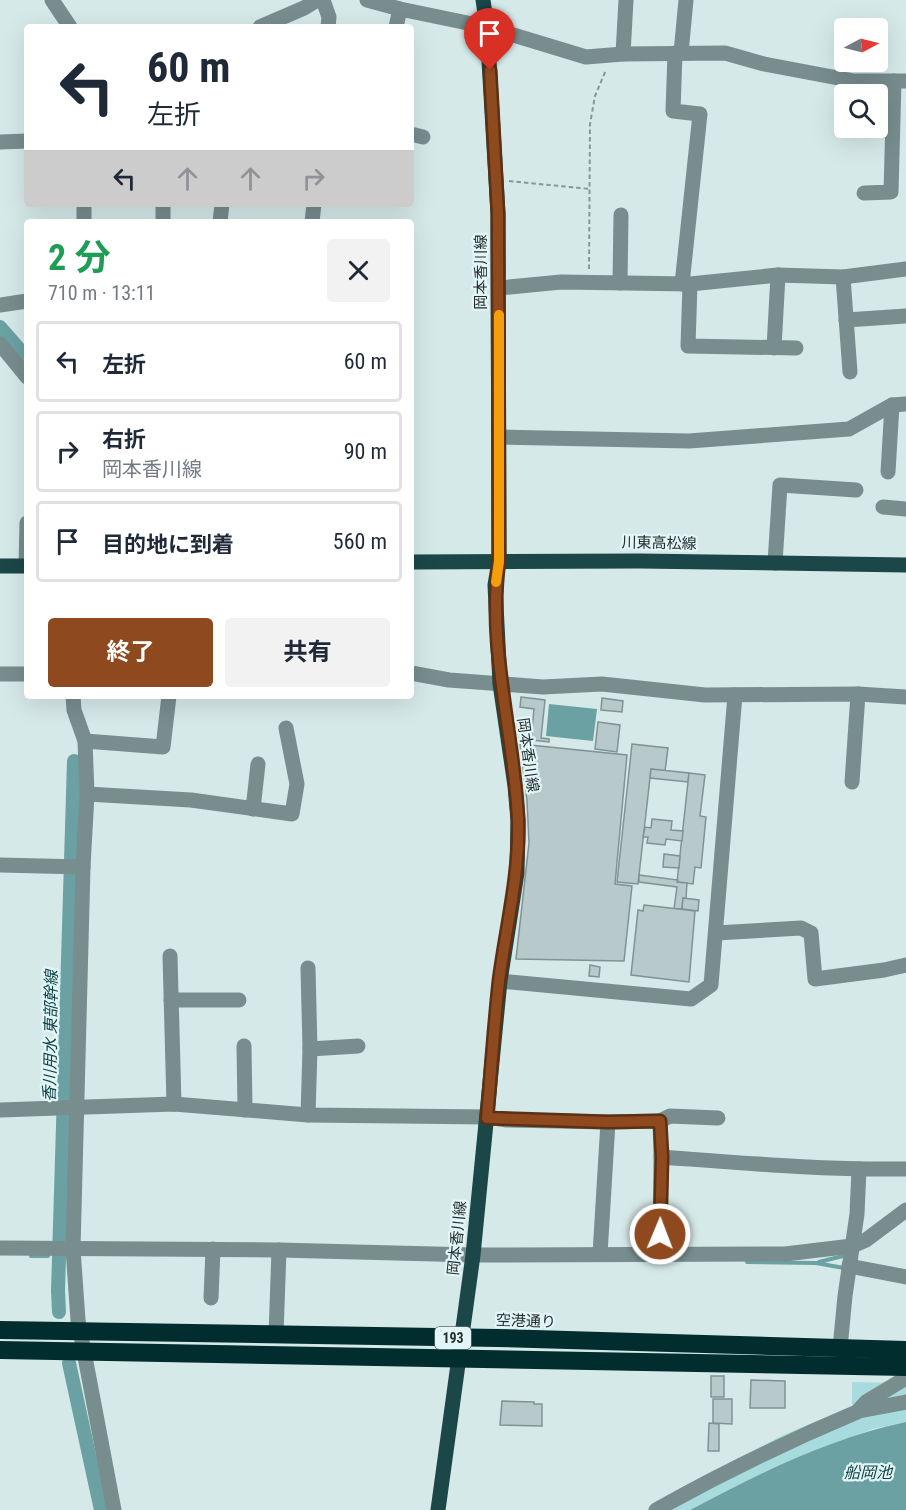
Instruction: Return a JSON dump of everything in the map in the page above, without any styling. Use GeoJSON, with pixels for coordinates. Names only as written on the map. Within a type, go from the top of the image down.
{"type":"FeatureCollection","features":[{"type":"Feature","properties":{"kind":"highway","name":"空港通り"},"geometry":{"type":"LineString","coordinates":[[0,1330],[462,1338],[906,1350]]}},
{"type":"Feature","properties":{"kind":"highway","name":"193"},"geometry":{"type":"LineString","coordinates":[[0,1350],[906,1367]]}},
{"type":"Feature","properties":{"kind":"main road","name":"岡本香川線"},"geometry":{"type":"LineString","coordinates":[[438,1510],[474,1256],[500,981],[517,873],[518,820],[500,684],[495,585],[499,561],[497,180],[487,27],[483,0]]}},
{"type":"Feature","properties":{"kind":"main road","name":"川東高松線"},"geometry":{"type":"LineString","coordinates":[[414,562],[906,565]]}},
{"type":"Feature","properties":{"kind":"main road"},"geometry":{"type":"LineString","coordinates":[[0,566],[24,566]]}},
{"type":"Feature","properties":{"kind":"street"},"geometry":{"type":"LineString","coordinates":[[52,0],[68,24]]}},
{"type":"Feature","properties":{"kind":"street"},"geometry":{"type":"LineString","coordinates":[[267,24],[317,0]]}},
{"type":"Feature","properties":{"kind":"street"},"geometry":{"type":"LineString","coordinates":[[322,0],[329,17],[328,24]]}},
{"type":"Feature","properties":{"kind":"street"},"geometry":{"type":"LineString","coordinates":[[367,0],[487,27],[586,57],[678,53],[725,54],[854,81],[900,81],[899,116],[891,192],[864,193]]}},
{"type":"Feature","properties":{"kind":"street"},"geometry":{"type":"LineString","coordinates":[[616,55],[626,0]]}},
{"type":"Feature","properties":{"kind":"street"},"geometry":{"type":"LineString","coordinates":[[686,0],[673,111],[699,114],[686,284],[688,346],[796,348]]}},
{"type":"Feature","properties":{"kind":"street"},"geometry":{"type":"LineString","coordinates":[[397,24],[400,9]]}},
{"type":"Feature","properties":{"kind":"street"},"geometry":{"type":"LineString","coordinates":[[0,142],[24,141]]}},
{"type":"Feature","properties":{"kind":"street"},"geometry":{"type":"LineString","coordinates":[[620,283],[621,215]]}},
{"type":"Feature","properties":{"kind":"street"},"geometry":{"type":"LineString","coordinates":[[499,288],[561,282],[686,284],[778,275],[843,277],[906,269]]}},
{"type":"Feature","properties":{"kind":"street"},"geometry":{"type":"LineString","coordinates":[[774,348],[778,275]]}},
{"type":"Feature","properties":{"kind":"street"},"geometry":{"type":"LineString","coordinates":[[843,277],[850,372]]}},
{"type":"Feature","properties":{"kind":"street"},"geometry":{"type":"LineString","coordinates":[[0,305],[24,301]]}},
{"type":"Feature","properties":{"kind":"street"},"geometry":{"type":"LineString","coordinates":[[846,320],[906,316]]}},
{"type":"Feature","properties":{"kind":"street"},"geometry":{"type":"LineString","coordinates":[[0,344],[24,373]]}},
{"type":"Feature","properties":{"kind":"street"},"geometry":{"type":"LineString","coordinates":[[499,437],[689,441],[849,429],[899,405]]}},
{"type":"Feature","properties":{"kind":"street"},"geometry":{"type":"LineString","coordinates":[[888,472],[899,405]]}},
{"type":"Feature","properties":{"kind":"street"},"geometry":{"type":"LineString","coordinates":[[775,563],[780,485],[856,490]]}},
{"type":"Feature","properties":{"kind":"street"},"geometry":{"type":"LineString","coordinates":[[883,507],[906,509]]}},
{"type":"Feature","properties":{"kind":"street"},"geometry":{"type":"LineString","coordinates":[[0,674],[24,674]]}},
{"type":"Feature","properties":{"kind":"street"},"geometry":{"type":"LineString","coordinates":[[414,674],[449,680],[500,684],[543,687],[602,684],[705,695],[858,694],[906,697]]}},
{"type":"Feature","properties":{"kind":"street"},"geometry":{"type":"LineString","coordinates":[[852,782],[858,694]]}},
{"type":"Feature","properties":{"kind":"street"},"geometry":{"type":"LineString","coordinates":[[500,981],[691,999],[711,986],[735,695]]}},
{"type":"Feature","properties":{"kind":"street"},"geometry":{"type":"LineString","coordinates":[[73,699],[74,710],[85,741],[87,794],[73,1249],[80,1332],[114,1510]]}},
{"type":"Feature","properties":{"kind":"street"},"geometry":{"type":"LineString","coordinates":[[85,741],[163,747],[169,699]]}},
{"type":"Feature","properties":{"kind":"street"},"geometry":{"type":"LineString","coordinates":[[87,794],[191,800],[292,814],[297,784],[286,728]]}},
{"type":"Feature","properties":{"kind":"street"},"geometry":{"type":"LineString","coordinates":[[253,809],[258,764]]}},
{"type":"Feature","properties":{"kind":"street"},"geometry":{"type":"LineString","coordinates":[[0,865],[83,867]]}},
{"type":"Feature","properties":{"kind":"street"},"geometry":{"type":"LineString","coordinates":[[716,933],[801,928],[811,933],[815,979],[884,970],[906,964]]}},
{"type":"Feature","properties":{"kind":"street"},"geometry":{"type":"LineString","coordinates":[[170,956],[174,1104]]}},
{"type":"Feature","properties":{"kind":"street"},"geometry":{"type":"LineString","coordinates":[[308,968],[310,1049],[308,1115]]}},
{"type":"Feature","properties":{"kind":"street"},"geometry":{"type":"LineString","coordinates":[[171,1000],[239,1000]]}},
{"type":"Feature","properties":{"kind":"street"},"geometry":{"type":"LineString","coordinates":[[244,1046],[244,1110]]}},
{"type":"Feature","properties":{"kind":"street"},"geometry":{"type":"LineString","coordinates":[[310,1049],[358,1047]]}},
{"type":"Feature","properties":{"kind":"street"},"geometry":{"type":"LineString","coordinates":[[0,1110],[174,1104],[308,1115],[608,1122],[660,1121],[670,1116],[718,1118]]}},
{"type":"Feature","properties":{"kind":"street"},"geometry":{"type":"LineString","coordinates":[[660,1121],[662,1157],[660,1253]]}},
{"type":"Feature","properties":{"kind":"street"},"geometry":{"type":"LineString","coordinates":[[600,1254],[608,1122]]}},
{"type":"Feature","properties":{"kind":"street"},"geometry":{"type":"LineString","coordinates":[[662,1157],[859,1169],[906,1169]]}},
{"type":"Feature","properties":{"kind":"street"},"geometry":{"type":"LineString","coordinates":[[840,1348],[841,1323],[857,1214],[859,1169]]}},
{"type":"Feature","properties":{"kind":"street"},"geometry":{"type":"LineString","coordinates":[[0,1248],[279,1250],[474,1256],[660,1253],[785,1254],[852,1246],[866,1240],[906,1210]]}},
{"type":"Feature","properties":{"kind":"street"},"geometry":{"type":"LineString","coordinates":[[211,1298],[213,1249]]}},
{"type":"Feature","properties":{"kind":"street"},"geometry":{"type":"LineString","coordinates":[[276,1335],[279,1250]]}},
{"type":"Feature","properties":{"kind":"street"},"geometry":{"type":"LineString","coordinates":[[849,1266],[906,1276]]}},
{"type":"Feature","properties":{"kind":"street"},"geometry":{"type":"LineString","coordinates":[[857,1412],[866,1402],[906,1378]]}},
{"type":"Feature","properties":{"kind":"street"},"geometry":{"type":"LineString","coordinates":[[656,1510],[779,1446],[857,1412],[906,1402]]}},
{"type":"Feature","properties":{"kind":"path"},"geometry":{"type":"LineString","coordinates":[[589,282],[590,124],[595,96],[616,55]]}},
{"type":"Feature","properties":{"kind":"path"},"geometry":{"type":"LineString","coordinates":[[497,180],[590,189]]}},
{"type":"Feature","properties":{"kind":"shaded area"},"geometry":{"type":"Polygon","coordinates":[[[852,1382],[906,1383],[906,1422],[872,1429],[746,1481],[690,1510],[648,1510],[779,1437],[852,1406],[852,1382]]]}},
{"type":"Feature","properties":{"kind":"water"},"geometry":{"type":"Polygon","coordinates":[[[549,704],[597,709],[593,741],[546,736],[549,704]]]}},
{"type":"Feature","properties":{"kind":"water","name":"船岡池"},"geometry":{"type":"Polygon","coordinates":[[[906,1422],[906,1510],[690,1510],[742,1483],[822,1447],[906,1422]]]}},
{"type":"Feature","properties":{"kind":"building"},"geometry":{"type":"Polygon","coordinates":[[[521,697],[545,700],[541,738],[549,739],[549,742],[531,740],[534,709],[520,707],[521,697]]]}},
{"type":"Feature","properties":{"kind":"building"},"geometry":{"type":"Polygon","coordinates":[[[602,698],[623,701],[622,712],[601,710],[602,698]]]}},
{"type":"Feature","properties":{"kind":"building"},"geometry":{"type":"Polygon","coordinates":[[[598,722],[620,725],[617,752],[595,749],[598,722]]]}},
{"type":"Feature","properties":{"kind":"building"},"geometry":{"type":"Polygon","coordinates":[[[520,744],[627,755],[615,884],[632,886],[624,961],[516,959],[529,843],[527,801],[520,744]]]}},
{"type":"Feature","properties":{"kind":"building"},"geometry":{"type":"Polygon","coordinates":[[[632,744],[668,748],[665,771],[651,769],[638,884],[617,882],[632,744]]]}},
{"type":"Feature","properties":{"kind":"building"},"geometry":{"type":"Polygon","coordinates":[[[651,769],[689,773],[688,782],[650,778],[651,769]]]}},
{"type":"Feature","properties":{"kind":"building"},"geometry":{"type":"Polygon","coordinates":[[[689,773],[705,775],[700,816],[706,817],[701,868],[695,867],[693,884],[677,882],[689,773]]]}},
{"type":"Feature","properties":{"kind":"building"},"geometry":{"type":"Polygon","coordinates":[[[652,819],[672,821],[671,830],[683,831],[682,841],[666,839],[665,845],[647,843],[648,837],[643,837],[645,827],[651,828],[652,819]]]}},
{"type":"Feature","properties":{"kind":"building"},"geometry":{"type":"Polygon","coordinates":[[[664,854],[680,856],[679,868],[663,867],[664,854]]]}},
{"type":"Feature","properties":{"kind":"building"},"geometry":{"type":"Polygon","coordinates":[[[639,875],[687,883],[686,899],[683,898],[682,909],[674,909],[677,887],[639,882],[639,875]]]}},
{"type":"Feature","properties":{"kind":"building"},"geometry":{"type":"Polygon","coordinates":[[[683,898],[699,900],[698,911],[682,909],[683,898]]]}},
{"type":"Feature","properties":{"kind":"building"},"geometry":{"type":"Polygon","coordinates":[[[644,905],[695,911],[689,982],[631,975],[638,910],[643,911],[644,905]]]}},
{"type":"Feature","properties":{"kind":"building"},"geometry":{"type":"Polygon","coordinates":[[[590,965],[600,967],[599,977],[589,976],[590,965]]]}},
{"type":"Feature","properties":{"kind":"building"},"geometry":{"type":"Polygon","coordinates":[[[711,1376],[724,1376],[724,1397],[711,1397],[711,1376]]]}},
{"type":"Feature","properties":{"kind":"building"},"geometry":{"type":"Polygon","coordinates":[[[751,1380],[785,1381],[785,1408],[750,1408],[751,1380]]]}},
{"type":"Feature","properties":{"kind":"building"},"geometry":{"type":"Polygon","coordinates":[[[713,1399],[732,1399],[732,1424],[713,1423],[713,1399]]]}},
{"type":"Feature","properties":{"kind":"building"},"geometry":{"type":"Polygon","coordinates":[[[502,1401],[542,1404],[542,1426],[500,1425],[502,1401]]]}},
{"type":"Feature","properties":{"kind":"building"},"geometry":{"type":"Polygon","coordinates":[[[709,1423],[719,1424],[719,1451],[708,1451],[709,1423]]]}},
{"type":"Feature","properties":{"kind":"waterway","name":"香川用水 東部幹線"},"geometry":{"type":"LineString","coordinates":[[0,327],[24,355]]}},
{"type":"Feature","properties":{"kind":"waterway","name":"香川用水 東部幹線"},"geometry":{"type":"LineString","coordinates":[[59,1312],[74,761]]}},
{"type":"Feature","properties":{"kind":"waterway"},"geometry":{"type":"LineString","coordinates":[[819,1262],[847,1255]]}},
{"type":"Feature","properties":{"kind":"waterway"},"geometry":{"type":"LineString","coordinates":[[31,1256],[48,1256]]}},
{"type":"Feature","properties":{"kind":"waterway"},"geometry":{"type":"LineString","coordinates":[[747,1262],[816,1263],[844,1268]]}},
{"type":"Feature","properties":{"kind":"waterway","name":"香川用水 東部幹線"},"geometry":{"type":"LineString","coordinates":[[69,1363],[101,1510]]}},
{"type":"Feature","properties":{"kind":"slow traffic"},"geometry":{"type":"LineString","coordinates":[[496,582],[499,561],[499,315]]}},
{"type":"Feature","properties":{"kind":"route"},"geometry":{"type":"LineString","coordinates":[[490,70],[498,214],[499,561],[495,585],[500,684],[518,820],[517,873],[500,981],[487,1118],[608,1122],[660,1121],[662,1157],[660,1234]]}}]}
